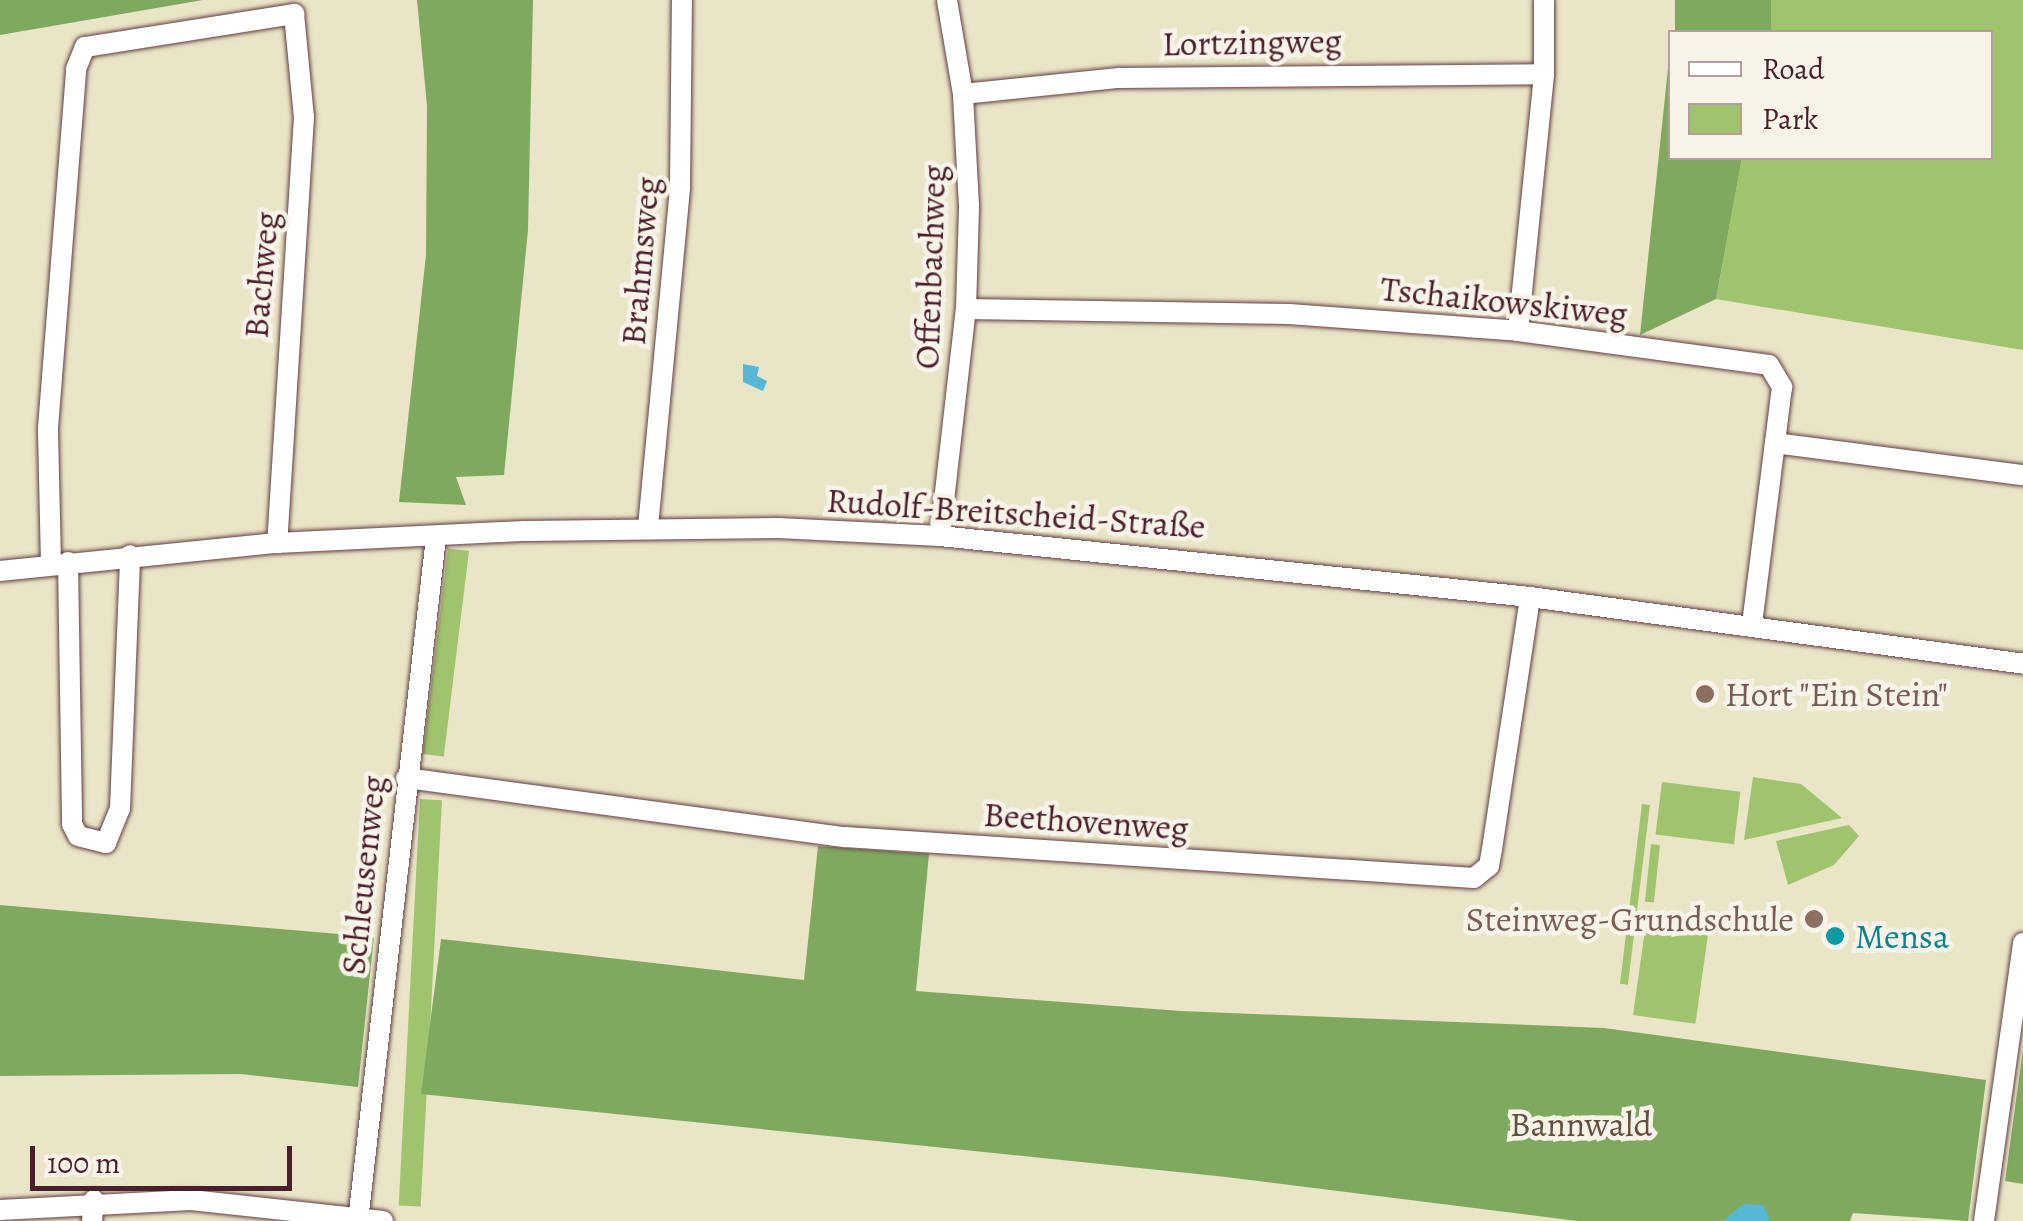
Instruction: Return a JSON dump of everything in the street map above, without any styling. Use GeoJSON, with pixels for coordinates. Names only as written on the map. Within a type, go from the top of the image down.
{"type":"FeatureCollection","features":[{"type":"Feature","properties":{"kind":"street","name":"Brahmsweg"},"geometry":{"type":"LineString","coordinates":[[648,527],[680,186],[682,0]]}},
{"type":"Feature","properties":{"kind":"street","name":"Offenbachweg"},"geometry":{"type":"LineString","coordinates":[[940,536],[966,310],[963,94],[947,0]]}},
{"type":"Feature","properties":{"kind":"street"},"geometry":{"type":"LineString","coordinates":[[1518,331],[1544,74],[1544,0]]}},
{"type":"Feature","properties":{"kind":"street","name":"Bachweg"},"geometry":{"type":"LineString","coordinates":[[59,563],[49,408],[76,70],[85,47],[294,14],[304,117],[278,542]]}},
{"type":"Feature","properties":{"kind":"street","name":"Lortzingweg"},"geometry":{"type":"LineString","coordinates":[[963,94],[1120,78],[1544,74]]}},
{"type":"Feature","properties":{"kind":"street","name":"Tschaikowskiweg"},"geometry":{"type":"LineString","coordinates":[[966,310],[1290,314],[1518,331],[1769,365],[1782,387],[1752,625]]}},
{"type":"Feature","properties":{"kind":"street"},"geometry":{"type":"LineString","coordinates":[[1775,443],[2023,476]]}},
{"type":"Feature","properties":{"kind":"street","name":"Rudolf-Breitscheid-Straße"},"geometry":{"type":"LineString","coordinates":[[0,571],[278,542],[648,527],[940,536],[1530,597],[2023,664]]}},
{"type":"Feature","properties":{"kind":"street","name":"Schleusenweg"},"geometry":{"type":"LineString","coordinates":[[358,1220],[436,538]]}},
{"type":"Feature","properties":{"kind":"street"},"geometry":{"type":"LineString","coordinates":[[59,563],[72,824],[78,836],[106,843],[120,809],[130,556]]}},
{"type":"Feature","properties":{"kind":"street","name":"Beethovenweg"},"geometry":{"type":"LineString","coordinates":[[406,778],[844,837],[1474,878],[1489,866],[1530,597]]}},
{"type":"Feature","properties":{"kind":"street"},"geometry":{"type":"LineString","coordinates":[[1984,1221],[2023,943]]}},
{"type":"Feature","properties":{"kind":"street"},"geometry":{"type":"LineString","coordinates":[[0,1210],[93,1211],[191,1200],[383,1221]]}},
{"type":"Feature","properties":{"kind":"green space"},"geometry":{"type":"Polygon","coordinates":[[[0,0],[203,0],[0,35],[0,0]]]}},
{"type":"Feature","properties":{"kind":"green space"},"geometry":{"type":"Polygon","coordinates":[[[417,0],[533,0],[528,230],[504,475],[456,477],[466,505],[399,502],[426,255],[427,106],[417,0]]]}},
{"type":"Feature","properties":{"kind":"green space"},"geometry":{"type":"Polygon","coordinates":[[[1675,0],[1771,0],[1771,30],[1675,30],[1675,0]]]}},
{"type":"Feature","properties":{"kind":"green space"},"geometry":{"type":"Polygon","coordinates":[[[1771,0],[2023,0],[2023,350],[1716,299],[1742,160],[1993,160],[1993,30],[1765,30],[1771,0]]]}},
{"type":"Feature","properties":{"kind":"green space"},"geometry":{"type":"Polygon","coordinates":[[[1668,68],[1668,160],[1742,160],[1716,299],[1640,335],[1668,68]]]}},
{"type":"Feature","properties":{"kind":"green space"},"geometry":{"type":"Polygon","coordinates":[[[448,548],[469,551],[444,756],[423,754],[448,548]]]}},
{"type":"Feature","properties":{"kind":"green space"},"geometry":{"type":"Polygon","coordinates":[[[1753,777],[1801,784],[1842,818],[1744,840],[1753,777]]]}},
{"type":"Feature","properties":{"kind":"green space"},"geometry":{"type":"Polygon","coordinates":[[[1662,782],[1740,792],[1734,844],[1656,835],[1662,782]]]}},
{"type":"Feature","properties":{"kind":"green space"},"geometry":{"type":"Polygon","coordinates":[[[420,799],[442,800],[421,1207],[399,1205],[420,799]]]}},
{"type":"Feature","properties":{"kind":"green space"},"geometry":{"type":"Polygon","coordinates":[[[1642,804],[1650,805],[1628,985],[1620,984],[1642,804]]]}},
{"type":"Feature","properties":{"kind":"green space"},"geometry":{"type":"Polygon","coordinates":[[[1849,825],[1859,836],[1834,865],[1788,885],[1776,841],[1849,825]]]}},
{"type":"Feature","properties":{"kind":"green space"},"geometry":{"type":"Polygon","coordinates":[[[1651,844],[1660,845],[1654,903],[1645,902],[1651,844]]]}},
{"type":"Feature","properties":{"kind":"green space","name":"Bannwald"},"geometry":{"type":"Polygon","coordinates":[[[818,846],[929,854],[916,991],[1181,1011],[1604,1028],[1986,1080],[1968,1221],[1853,1213],[1850,1221],[1577,1221],[1226,1177],[421,1094],[441,939],[804,980],[818,846]]]}},
{"type":"Feature","properties":{"kind":"green space"},"geometry":{"type":"Polygon","coordinates":[[[0,905],[374,937],[358,1087],[240,1074],[0,1076],[0,905]]]}},
{"type":"Feature","properties":{"kind":"green space"},"geometry":{"type":"Polygon","coordinates":[[[1646,923],[1708,932],[1695,1024],[1633,1015],[1646,923]]]}},
{"type":"Feature","properties":{"kind":"green space"},"geometry":{"type":"Polygon","coordinates":[[[2023,1049],[2023,1184],[2005,1181],[2023,1049]]]}},
{"type":"Feature","properties":{"kind":"water"},"geometry":{"type":"Polygon","coordinates":[[[743,364],[759,367],[757,376],[767,381],[763,391],[743,382],[743,364]]]}},
{"type":"Feature","properties":{"kind":"water"},"geometry":{"type":"Polygon","coordinates":[[[1743,1204],[1763,1205],[1770,1221],[1723,1221],[1743,1204]]]}},
{"type":"Feature","properties":{"kind":"place","name":"Hort \"Ein Stein\""},"geometry":{"type":"Point","coordinates":[1705,694]}},
{"type":"Feature","properties":{"kind":"place","name":"Steinweg-Grundschule"},"geometry":{"type":"Point","coordinates":[1814,919]}},
{"type":"Feature","properties":{"kind":"place","name":"Mensa"},"geometry":{"type":"Point","coordinates":[1835,936]}}]}
